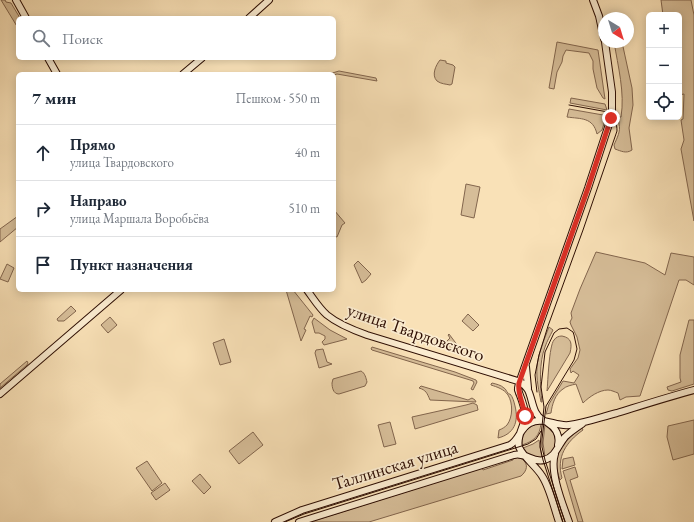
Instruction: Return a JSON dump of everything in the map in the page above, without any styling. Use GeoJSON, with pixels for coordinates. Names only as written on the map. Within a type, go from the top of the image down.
{"type":"FeatureCollection","features":[{"type":"Feature","properties":{"kind":"main road"},"geometry":{"type":"LineString","coordinates":[[251,16],[269,0]]}},
{"type":"Feature","properties":{"kind":"main road"},"geometry":{"type":"LineString","coordinates":[[593,0],[598,13]]}},
{"type":"Feature","properties":{"kind":"main road"},"geometry":{"type":"LineString","coordinates":[[17,1],[25,16]]}},
{"type":"Feature","properties":{"kind":"main road"},"geometry":{"type":"LineString","coordinates":[[519,393],[519,381],[588,188],[612,115],[612,92],[606,48]]}},
{"type":"Feature","properties":{"kind":"main road"},"geometry":{"type":"LineString","coordinates":[[49,60],[56,72]]}},
{"type":"Feature","properties":{"kind":"main road"},"geometry":{"type":"LineString","coordinates":[[185,72],[200,60]]}},
{"type":"Feature","properties":{"kind":"main road"},"geometry":{"type":"LineString","coordinates":[[0,394],[119,292]]}},
{"type":"Feature","properties":{"kind":"main road","name":"улица Твардовского"},"geometry":{"type":"LineString","coordinates":[[309,292],[327,315],[352,329],[367,335],[519,381]]}},
{"type":"Feature","properties":{"kind":"main road"},"geometry":{"type":"LineString","coordinates":[[527,361],[526,372],[528,390],[536,414],[540,419],[554,427],[558,435],[559,441],[553,462],[554,472],[569,522]]}},
{"type":"Feature","properties":{"kind":"main road","name":"улица Твардовского"},"geometry":{"type":"LineString","coordinates":[[504,377],[513,383],[519,393],[525,415],[520,433]]}},
{"type":"Feature","properties":{"kind":"main road"},"geometry":{"type":"LineString","coordinates":[[519,381],[524,384],[528,390]]}},
{"type":"Feature","properties":{"kind":"main road","name":"Таллинская улица"},"geometry":{"type":"LineString","coordinates":[[275,522],[302,510],[510,445],[515,442],[523,428],[530,423],[545,421],[559,425],[566,425],[589,421],[694,390]]}},
{"type":"Feature","properties":{"kind":"main road","name":"Таллинская улица"},"geometry":{"type":"LineString","coordinates":[[299,522],[514,455],[520,454],[534,460],[549,458],[563,439],[571,432],[589,421]]}},
{"type":"Feature","properties":{"kind":"main road"},"geometry":{"type":"LineString","coordinates":[[520,433],[518,445],[543,478],[559,522]]}},
{"type":"Feature","properties":{"kind":"shaded area"},"geometry":{"type":"Polygon","coordinates":[[[1,0],[11,3],[19,16],[16,16],[16,25],[1,0]]]}},
{"type":"Feature","properties":{"kind":"shaded area"},"geometry":{"type":"Polygon","coordinates":[[[661,0],[691,0],[694,15],[694,221],[681,149],[684,140],[681,120],[683,119],[684,94],[682,94],[682,12],[663,12],[661,0]]]}},
{"type":"Feature","properties":{"kind":"shaded area"},"geometry":{"type":"Polygon","coordinates":[[[557,42],[598,50],[605,99],[597,88],[593,61],[589,53],[566,50],[557,72],[554,89],[549,88],[557,42]]]}},
{"type":"Feature","properties":{"kind":"shaded area"},"geometry":{"type":"Polygon","coordinates":[[[615,48],[623,48],[632,88],[633,105],[629,128],[632,150],[628,152],[615,149],[614,145],[619,132],[618,117],[621,117],[622,108],[620,80],[615,48]]]}},
{"type":"Feature","properties":{"kind":"shaded area"},"geometry":{"type":"Polygon","coordinates":[[[440,60],[446,61],[446,63],[455,67],[452,84],[450,85],[440,83],[435,79],[434,73],[440,60]]]}},
{"type":"Feature","properties":{"kind":"shaded area"},"geometry":{"type":"Polygon","coordinates":[[[339,71],[376,78],[377,81],[336,74],[336,72],[339,71]]]}},
{"type":"Feature","properties":{"kind":"shaded area"},"geometry":{"type":"Polygon","coordinates":[[[571,98],[605,104],[607,110],[570,103],[571,98]]]}},
{"type":"Feature","properties":{"kind":"shaded area"},"geometry":{"type":"Polygon","coordinates":[[[569,109],[603,115],[606,117],[602,130],[597,134],[593,124],[586,120],[567,117],[569,109]]]}},
{"type":"Feature","properties":{"kind":"shaded area"},"geometry":{"type":"Polygon","coordinates":[[[466,184],[480,187],[474,218],[461,215],[466,184]]]}},
{"type":"Feature","properties":{"kind":"shaded area"},"geometry":{"type":"Polygon","coordinates":[[[336,212],[345,223],[342,225],[337,237],[336,212]]]}},
{"type":"Feature","properties":{"kind":"shaded area"},"geometry":{"type":"Polygon","coordinates":[[[16,217],[16,229],[0,242],[0,229],[16,217]]]}},
{"type":"Feature","properties":{"kind":"shaded area"},"geometry":{"type":"Polygon","coordinates":[[[596,252],[645,263],[665,275],[671,253],[694,257],[694,285],[686,280],[679,280],[640,396],[626,397],[620,400],[618,393],[605,390],[594,394],[583,403],[576,384],[566,387],[560,391],[554,400],[551,413],[546,414],[549,404],[563,381],[574,383],[579,375],[573,371],[571,373],[570,369],[578,358],[580,350],[577,337],[570,322],[572,318],[571,313],[596,252]]]}},
{"type":"Feature","properties":{"kind":"shaded area"},"geometry":{"type":"Polygon","coordinates":[[[358,261],[371,274],[362,283],[354,265],[358,261]]]}},
{"type":"Feature","properties":{"kind":"shaded area"},"geometry":{"type":"Polygon","coordinates":[[[7,264],[14,268],[8,282],[0,279],[7,264]]]}},
{"type":"Feature","properties":{"kind":"shaded area"},"geometry":{"type":"Polygon","coordinates":[[[287,292],[295,292],[313,315],[312,317],[310,316],[304,329],[306,330],[301,341],[287,292]]]}},
{"type":"Feature","properties":{"kind":"shaded area"},"geometry":{"type":"Polygon","coordinates":[[[71,306],[76,311],[64,321],[58,321],[57,319],[71,306]]]}},
{"type":"Feature","properties":{"kind":"shaded area"},"geometry":{"type":"Polygon","coordinates":[[[468,314],[479,325],[473,331],[462,321],[468,314]]]}},
{"type":"Feature","properties":{"kind":"shaded area"},"geometry":{"type":"Polygon","coordinates":[[[110,317],[117,325],[108,333],[101,325],[110,317]]]}},
{"type":"Feature","properties":{"kind":"shaded area"},"geometry":{"type":"Polygon","coordinates":[[[314,318],[330,330],[347,339],[324,345],[322,342],[325,339],[325,336],[315,333],[312,322],[314,318]]]}},
{"type":"Feature","properties":{"kind":"shaded area"},"geometry":{"type":"Polygon","coordinates":[[[689,320],[694,320],[694,384],[672,391],[668,390],[667,387],[681,382],[680,355],[689,320]]]}},
{"type":"Feature","properties":{"kind":"shaded area"},"geometry":{"type":"Polygon","coordinates":[[[549,327],[553,330],[543,353],[540,382],[541,402],[537,380],[537,367],[540,352],[549,327]]]}},
{"type":"Feature","properties":{"kind":"shaded area"},"geometry":{"type":"Polygon","coordinates":[[[449,334],[464,354],[463,355],[434,344],[436,342],[442,346],[450,338],[448,335],[449,334]]]}},
{"type":"Feature","properties":{"kind":"shaded area"},"geometry":{"type":"Polygon","coordinates":[[[562,336],[568,338],[570,342],[570,353],[547,391],[552,344],[556,338],[562,336]]]}},
{"type":"Feature","properties":{"kind":"shaded area"},"geometry":{"type":"Polygon","coordinates":[[[224,339],[231,362],[220,365],[213,343],[224,339]]]}},
{"type":"Feature","properties":{"kind":"shaded area"},"geometry":{"type":"Polygon","coordinates":[[[372,347],[455,372],[476,380],[477,382],[473,390],[471,389],[474,383],[473,381],[372,350],[372,347]]]}},
{"type":"Feature","properties":{"kind":"shaded area"},"geometry":{"type":"Polygon","coordinates":[[[323,349],[327,362],[332,364],[319,368],[315,353],[316,350],[323,349]]]}},
{"type":"Feature","properties":{"kind":"shaded area"},"geometry":{"type":"Polygon","coordinates":[[[27,361],[27,365],[0,388],[0,384],[27,361]]]}},
{"type":"Feature","properties":{"kind":"shaded area"},"geometry":{"type":"Polygon","coordinates":[[[361,371],[367,382],[365,386],[339,394],[334,392],[332,385],[333,379],[361,371]]]}},
{"type":"Feature","properties":{"kind":"shaded area"},"geometry":{"type":"Polygon","coordinates":[[[492,383],[503,387],[508,394],[511,395],[516,412],[516,422],[514,426],[508,434],[498,438],[499,430],[509,422],[511,406],[508,395],[500,388],[491,385],[492,383]]]}},
{"type":"Feature","properties":{"kind":"shaded area"},"geometry":{"type":"Polygon","coordinates":[[[421,386],[468,400],[472,398],[476,402],[430,400],[426,392],[419,388],[421,386]]]}},
{"type":"Feature","properties":{"kind":"shaded area"},"geometry":{"type":"Polygon","coordinates":[[[473,403],[477,405],[478,410],[415,429],[412,417],[473,403]]]}},
{"type":"Feature","properties":{"kind":"shaded area"},"geometry":{"type":"Polygon","coordinates":[[[694,420],[694,454],[673,460],[667,437],[668,426],[694,420]]]}},
{"type":"Feature","properties":{"kind":"shaded area"},"geometry":{"type":"Polygon","coordinates":[[[390,422],[396,444],[384,447],[378,425],[390,422]]]}},
{"type":"Feature","properties":{"kind":"shaded area"},"geometry":{"type":"Polygon","coordinates":[[[541,423],[538,435],[530,442],[522,445],[524,433],[529,428],[541,423]]]}},
{"type":"Feature","properties":{"kind":"shaded area"},"geometry":{"type":"Polygon","coordinates":[[[545,424],[553,432],[556,440],[554,449],[545,457],[543,443],[545,424]]]}},
{"type":"Feature","properties":{"kind":"shaded area"},"geometry":{"type":"Polygon","coordinates":[[[582,428],[583,430],[567,445],[564,451],[560,463],[562,478],[560,480],[556,466],[559,451],[574,434],[582,428]]]}},
{"type":"Feature","properties":{"kind":"shaded area"},"geometry":{"type":"Polygon","coordinates":[[[253,432],[263,445],[239,464],[229,451],[253,432]]]}},
{"type":"Feature","properties":{"kind":"shaded area"},"geometry":{"type":"Polygon","coordinates":[[[539,440],[542,458],[531,456],[523,448],[539,440]]]}},
{"type":"Feature","properties":{"kind":"shaded area"},"geometry":{"type":"Polygon","coordinates":[[[516,457],[522,459],[526,463],[526,470],[521,476],[369,522],[310,522],[482,468],[483,470],[513,460],[513,458],[516,457]]]}},
{"type":"Feature","properties":{"kind":"shaded area"},"geometry":{"type":"Polygon","coordinates":[[[573,457],[575,465],[562,469],[563,459],[573,457]]]}},
{"type":"Feature","properties":{"kind":"shaded area"},"geometry":{"type":"Polygon","coordinates":[[[147,461],[162,483],[152,491],[136,468],[147,461]]]}},
{"type":"Feature","properties":{"kind":"shaded area"},"geometry":{"type":"Polygon","coordinates":[[[575,467],[578,477],[570,480],[583,522],[578,522],[563,471],[575,467]]]}},
{"type":"Feature","properties":{"kind":"shaded area"},"geometry":{"type":"Polygon","coordinates":[[[200,474],[211,487],[204,494],[192,481],[200,474]]]}},
{"type":"Feature","properties":{"kind":"shaded area"},"geometry":{"type":"Polygon","coordinates":[[[165,483],[170,490],[156,500],[151,493],[165,483]]]}},
{"type":"Feature","properties":{"kind":"tram line"},"geometry":{"type":"LineString","coordinates":[[537,392],[535,375],[539,355],[617,131],[615,121],[608,112],[569,105]]}},
{"type":"Feature","properties":{"kind":"tram line"},"geometry":{"type":"LineString","coordinates":[[563,522],[540,447],[544,407],[541,387],[545,352],[554,333],[559,329],[567,328],[573,332],[577,349],[574,360],[546,406],[542,439],[545,460],[565,522]]}},
{"type":"Feature","properties":{"kind":"tram line"},"geometry":{"type":"LineString","coordinates":[[285,522],[304,514],[528,444],[536,439],[541,431]]}},
{"type":"Feature","properties":{"kind":"route"},"geometry":{"type":"LineString","coordinates":[[525,416],[518,385],[588,188],[611,118]]}}]}
